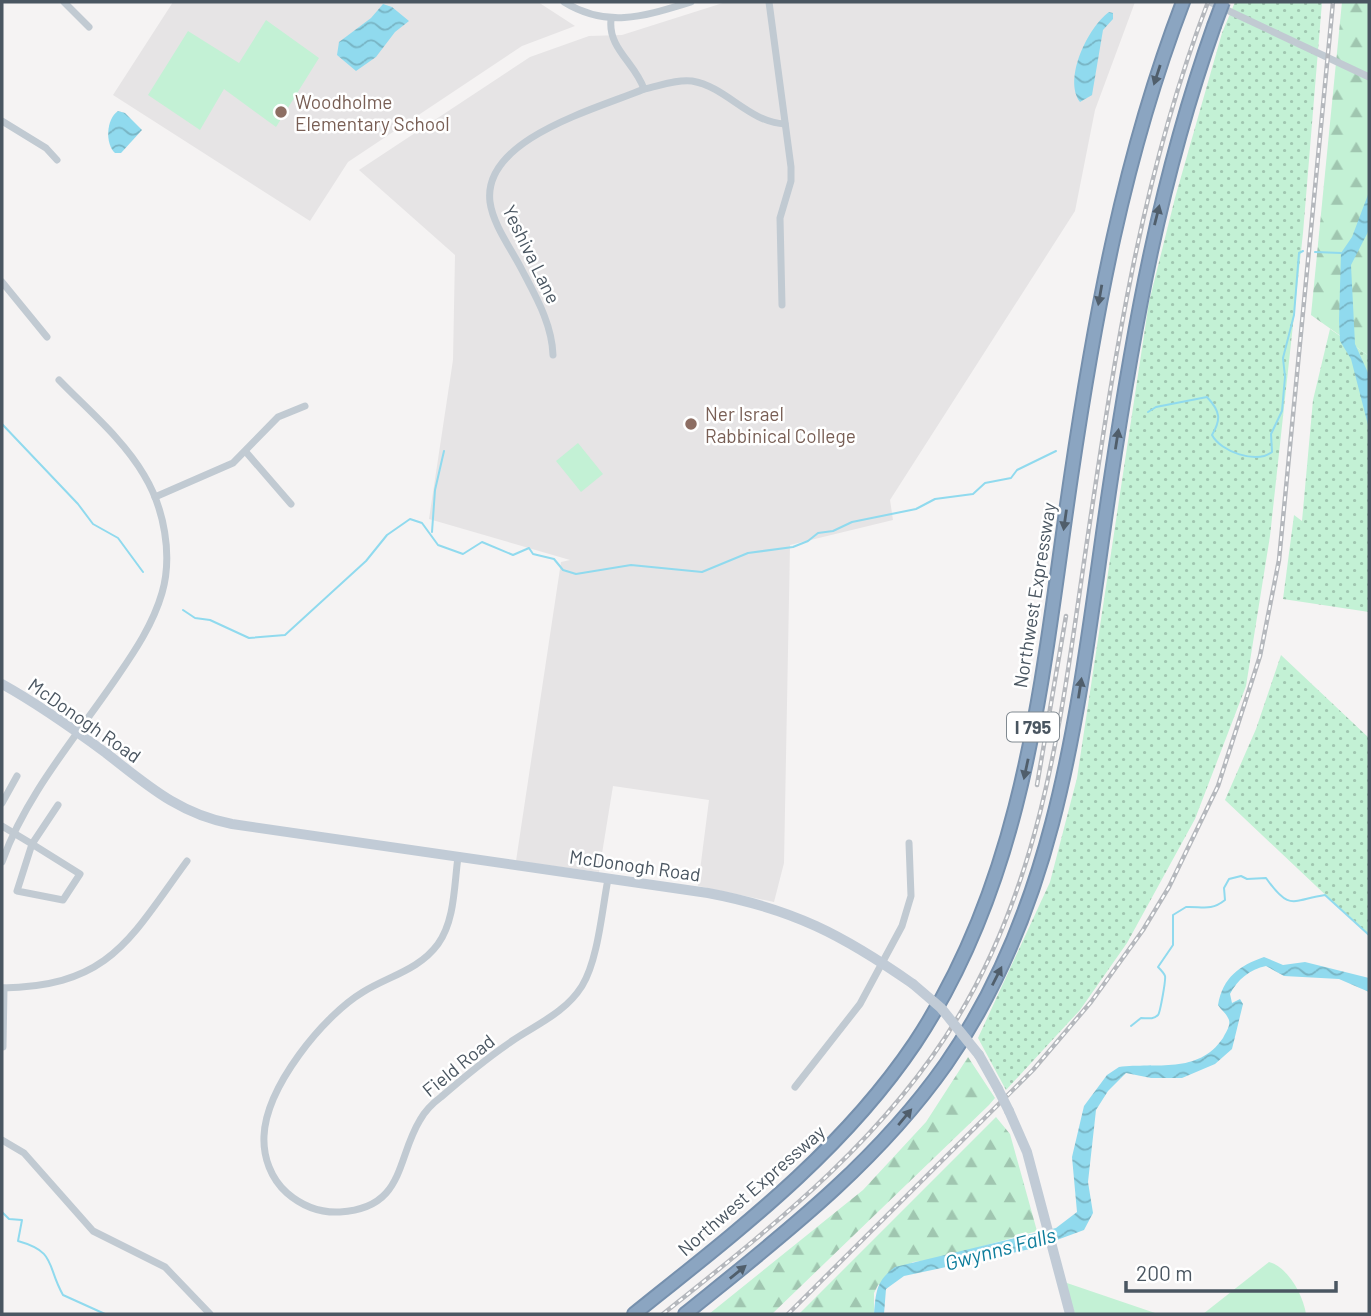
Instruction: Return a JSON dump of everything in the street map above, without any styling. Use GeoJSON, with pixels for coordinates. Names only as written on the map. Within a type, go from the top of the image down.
{"type":"FeatureCollection","features":[{"type":"Feature","properties":{"kind":"highway","name":"I 795"},"geometry":{"type":"LineString","coordinates":[[685,1314],[834,1191],[909,1113],[971,1025],[996,980],[1024,916],[1049,845],[1069,754],[1134,327],[1154,228],[1182,121],[1223,2]]}},
{"type":"Feature","properties":{"kind":"highway","name":"Northwest Expressway"},"geometry":{"type":"LineString","coordinates":[[634,1314],[783,1192],[864,1111],[939,1003],[989,902],[1011,834],[1030,750],[1104,274],[1132,156],[1181,6]]}},
{"type":"Feature","properties":{"kind":"main road","name":"McDonogh Road"},"geometry":{"type":"LineString","coordinates":[[2,684],[78,734],[163,799],[201,817],[458,858],[708,893],[780,910],[842,937],[883,962],[941,1008],[979,1055],[1027,1152],[1054,1263],[1070,1314]]}},
{"type":"Feature","properties":{"kind":"street"},"geometry":{"type":"LineString","coordinates":[[64,2],[89,27]]}},
{"type":"Feature","properties":{"kind":"street"},"geometry":{"type":"LineString","coordinates":[[564,2],[590,15],[611,20],[634,19],[691,2]]}},
{"type":"Feature","properties":{"kind":"street"},"geometry":{"type":"LineString","coordinates":[[769,2],[792,181],[780,218],[782,305]]}},
{"type":"Feature","properties":{"kind":"street"},"geometry":{"type":"LineString","coordinates":[[1210,2],[1369,76]]}},
{"type":"Feature","properties":{"kind":"street"},"geometry":{"type":"LineString","coordinates":[[611,20],[611,38],[634,67],[644,89]]}},
{"type":"Feature","properties":{"kind":"street","name":"Yeshiva Lane"},"geometry":{"type":"LineString","coordinates":[[553,355],[542,310],[492,210],[490,186],[505,159],[548,129],[579,113],[644,89],[691,81],[709,88],[763,121],[785,124]]}},
{"type":"Feature","properties":{"kind":"street"},"geometry":{"type":"LineString","coordinates":[[2,121],[47,148],[57,160]]}},
{"type":"Feature","properties":{"kind":"street"},"geometry":{"type":"LineString","coordinates":[[2,282],[47,337]]}},
{"type":"Feature","properties":{"kind":"street"},"geometry":{"type":"LineString","coordinates":[[2,862],[32,801],[144,636],[162,592],[166,548],[155,497],[127,451],[59,380]]}},
{"type":"Feature","properties":{"kind":"street"},"geometry":{"type":"LineString","coordinates":[[155,497],[214,473],[246,452],[278,417],[305,406]]}},
{"type":"Feature","properties":{"kind":"street"},"geometry":{"type":"LineString","coordinates":[[246,452],[291,504]]}},
{"type":"Feature","properties":{"kind":"street"},"geometry":{"type":"LineString","coordinates":[[2,803],[17,776]]}},
{"type":"Feature","properties":{"kind":"street"},"geometry":{"type":"LineString","coordinates":[[2,826],[32,844],[80,874],[62,900],[17,891],[32,844],[58,805]]}},
{"type":"Feature","properties":{"kind":"street"},"geometry":{"type":"LineString","coordinates":[[796,1087],[860,1004],[909,908],[912,872],[909,844]]}},
{"type":"Feature","properties":{"kind":"street","name":"Field Road"},"geometry":{"type":"LineString","coordinates":[[458,858],[450,919],[439,942],[414,966],[366,990],[339,1009],[302,1052],[274,1100],[263,1134],[269,1167],[283,1189],[313,1209],[336,1212],[355,1210],[383,1195],[400,1173],[414,1130],[429,1108],[497,1052],[572,1000],[588,976],[608,879]]}},
{"type":"Feature","properties":{"kind":"street"},"geometry":{"type":"LineString","coordinates":[[4,1047],[3,988],[57,984],[80,976],[110,958],[135,933],[187,860]]}},
{"type":"Feature","properties":{"kind":"street"},"geometry":{"type":"LineString","coordinates":[[2,1140],[24,1153],[88,1226],[165,1267],[210,1314]]}},
{"type":"Feature","properties":{"kind":"shaded area","name":"Woodholme Elementary School"},"geometry":{"type":"Polygon","coordinates":[[[173,2],[538,2],[575,26],[522,46],[348,162],[310,221],[113,95],[173,2]]]}},
{"type":"Feature","properties":{"kind":"shaded area","name":"Ner Israel Rabbinical College"},"geometry":{"type":"Polygon","coordinates":[[[726,2],[1135,2],[1095,110],[1075,211],[890,500],[893,520],[790,545],[784,863],[774,902],[698,886],[709,800],[613,786],[599,872],[516,861],[561,562],[570,560],[429,519],[453,360],[455,255],[359,170],[530,57],[589,36],[622,35],[726,2]]]}},
{"type":"Feature","properties":{"kind":"green space"},"geometry":{"type":"Polygon","coordinates":[[[1235,2],[1322,2],[1303,233],[1270,536],[1246,686],[1195,819],[1127,943],[1080,1010],[1006,1090],[978,1038],[1050,882],[1077,778],[1149,302],[1175,198],[1222,33],[1235,2]]]}},
{"type":"Feature","properties":{"kind":"green space"},"geometry":{"type":"Polygon","coordinates":[[[1342,2],[1369,2],[1369,356],[1311,315],[1342,2]]]}},
{"type":"Feature","properties":{"kind":"green space"},"geometry":{"type":"Polygon","coordinates":[[[266,20],[319,58],[276,127],[224,89],[200,130],[148,95],[188,31],[239,63],[266,20]]]}},
{"type":"Feature","properties":{"kind":"green space"},"geometry":{"type":"Polygon","coordinates":[[[1330,329],[1369,356],[1369,612],[1283,599],[1294,515],[1302,521],[1313,400],[1330,329]]]}},
{"type":"Feature","properties":{"kind":"green space"},"geometry":{"type":"Polygon","coordinates":[[[578,443],[603,474],[581,492],[556,461],[578,443]]]}},
{"type":"Feature","properties":{"kind":"green space"},"geometry":{"type":"Polygon","coordinates":[[[1281,655],[1369,738],[1369,936],[1225,800],[1256,729],[1281,655]]]}},
{"type":"Feature","properties":{"kind":"green space"},"geometry":{"type":"Polygon","coordinates":[[[968,1057],[995,1098],[989,1105],[772,1314],[709,1314],[863,1190],[926,1122],[968,1057]]]}},
{"type":"Feature","properties":{"kind":"green space"},"geometry":{"type":"Polygon","coordinates":[[[996,1117],[1010,1134],[1037,1231],[937,1259],[913,1262],[878,1285],[874,1293],[874,1314],[799,1314],[996,1117]]]}},
{"type":"Feature","properties":{"kind":"green space"},"geometry":{"type":"Polygon","coordinates":[[[1269,1262],[1282,1270],[1294,1283],[1306,1314],[1203,1314],[1269,1262]]]}},
{"type":"Feature","properties":{"kind":"green space"},"geometry":{"type":"Polygon","coordinates":[[[1064,1282],[1158,1314],[1075,1314],[1064,1282]]]}},
{"type":"Feature","properties":{"kind":"water"},"geometry":{"type":"Polygon","coordinates":[[[383,4],[392,7],[409,21],[395,32],[376,57],[356,71],[337,55],[339,42],[371,18],[383,4]]]}},
{"type":"Feature","properties":{"kind":"water"},"geometry":{"type":"Polygon","coordinates":[[[1109,12],[1113,13],[1113,19],[1103,30],[1092,95],[1080,102],[1074,80],[1080,54],[1093,29],[1109,12]]]}},
{"type":"Feature","properties":{"kind":"water"},"geometry":{"type":"Polygon","coordinates":[[[118,111],[125,113],[142,130],[121,153],[115,153],[108,132],[111,120],[118,111]]]}},
{"type":"Feature","properties":{"kind":"water"},"geometry":{"type":"Polygon","coordinates":[[[1369,192],[1369,230],[1351,265],[1355,344],[1369,375],[1369,429],[1351,359],[1340,341],[1339,321],[1341,253],[1352,237],[1369,192]]]}},
{"type":"Feature","properties":{"kind":"water","name":"Gwynns Falls"},"geometry":{"type":"Polygon","coordinates":[[[1264,957],[1283,965],[1305,962],[1369,978],[1369,992],[1339,979],[1284,976],[1266,966],[1249,972],[1230,994],[1232,1003],[1240,999],[1243,1004],[1232,1049],[1215,1064],[1182,1078],[1151,1078],[1126,1073],[1108,1091],[1096,1110],[1088,1182],[1093,1213],[1084,1230],[1035,1248],[904,1276],[886,1289],[884,1314],[874,1314],[878,1288],[884,1277],[895,1267],[1056,1228],[1077,1212],[1072,1157],[1084,1106],[1107,1075],[1119,1067],[1189,1062],[1213,1050],[1229,1025],[1227,1016],[1218,1005],[1224,987],[1240,969],[1264,957]]]}},
{"type":"Feature","properties":{"kind":"waterway"},"geometry":{"type":"LineString","coordinates":[[1148,412],[1156,407],[1207,397],[1218,416],[1212,435],[1223,447],[1239,454],[1257,457],[1272,452],[1271,434],[1282,411],[1285,377],[1283,358],[1294,315],[1299,253],[1303,251]]}},
{"type":"Feature","properties":{"kind":"waterway"},"geometry":{"type":"LineString","coordinates":[[1315,252],[1341,253]]}},
{"type":"Feature","properties":{"kind":"waterway"},"geometry":{"type":"LineString","coordinates":[[2,424],[78,504],[93,524],[118,538],[143,572]]}},
{"type":"Feature","properties":{"kind":"waterway"},"geometry":{"type":"LineString","coordinates":[[432,532],[435,490],[444,451]]}},
{"type":"Feature","properties":{"kind":"waterway"},"geometry":{"type":"LineString","coordinates":[[183,610],[195,618],[210,620],[249,638],[285,635],[366,561],[387,535],[410,519],[422,523],[438,545],[463,554],[482,542],[513,555],[529,548],[533,554],[554,559],[563,570],[576,574],[631,565],[702,572],[748,553],[793,547],[818,533],[833,531],[852,522],[916,509],[935,499],[973,494],[985,483],[1011,478],[1017,470],[1056,451]]}},
{"type":"Feature","properties":{"kind":"waterway"},"geometry":{"type":"LineString","coordinates":[[1131,1026],[1141,1018],[1154,1018],[1159,1013],[1165,976],[1158,967],[1173,945],[1173,915],[1186,907],[1210,907],[1220,904],[1225,900],[1224,888],[1229,879],[1241,876],[1247,879],[1266,878],[1281,896],[1292,901],[1325,895],[1369,935]]}},
{"type":"Feature","properties":{"kind":"waterway"},"geometry":{"type":"LineString","coordinates":[[2,1212],[9,1219],[22,1220],[18,1241],[45,1255],[63,1295],[105,1314]]}},
{"type":"Feature","properties":{"kind":"railway"},"geometry":{"type":"LineString","coordinates":[[663,1314],[785,1214],[861,1142],[929,1061],[958,1017],[988,961],[1032,844],[1047,783],[1070,660],[1109,399],[1133,265],[1165,132],[1208,2]]}},
{"type":"Feature","properties":{"kind":"railway"},"geometry":{"type":"LineString","coordinates":[[788,1314],[1033,1070],[1091,1002],[1143,930],[1169,887],[1218,786],[1260,656],[1279,560],[1333,2]]}},
{"type":"Feature","properties":{"kind":"railway"},"geometry":{"type":"LineString","coordinates":[[1037,785],[1066,616]]}},
{"type":"Feature","properties":{"kind":"place","name":"Woodholme Elementary School"},"geometry":{"type":"Point","coordinates":[281,112]}},
{"type":"Feature","properties":{"kind":"place","name":"Ner Israel Rabbinical College"},"geometry":{"type":"Point","coordinates":[691,424]}}]}
